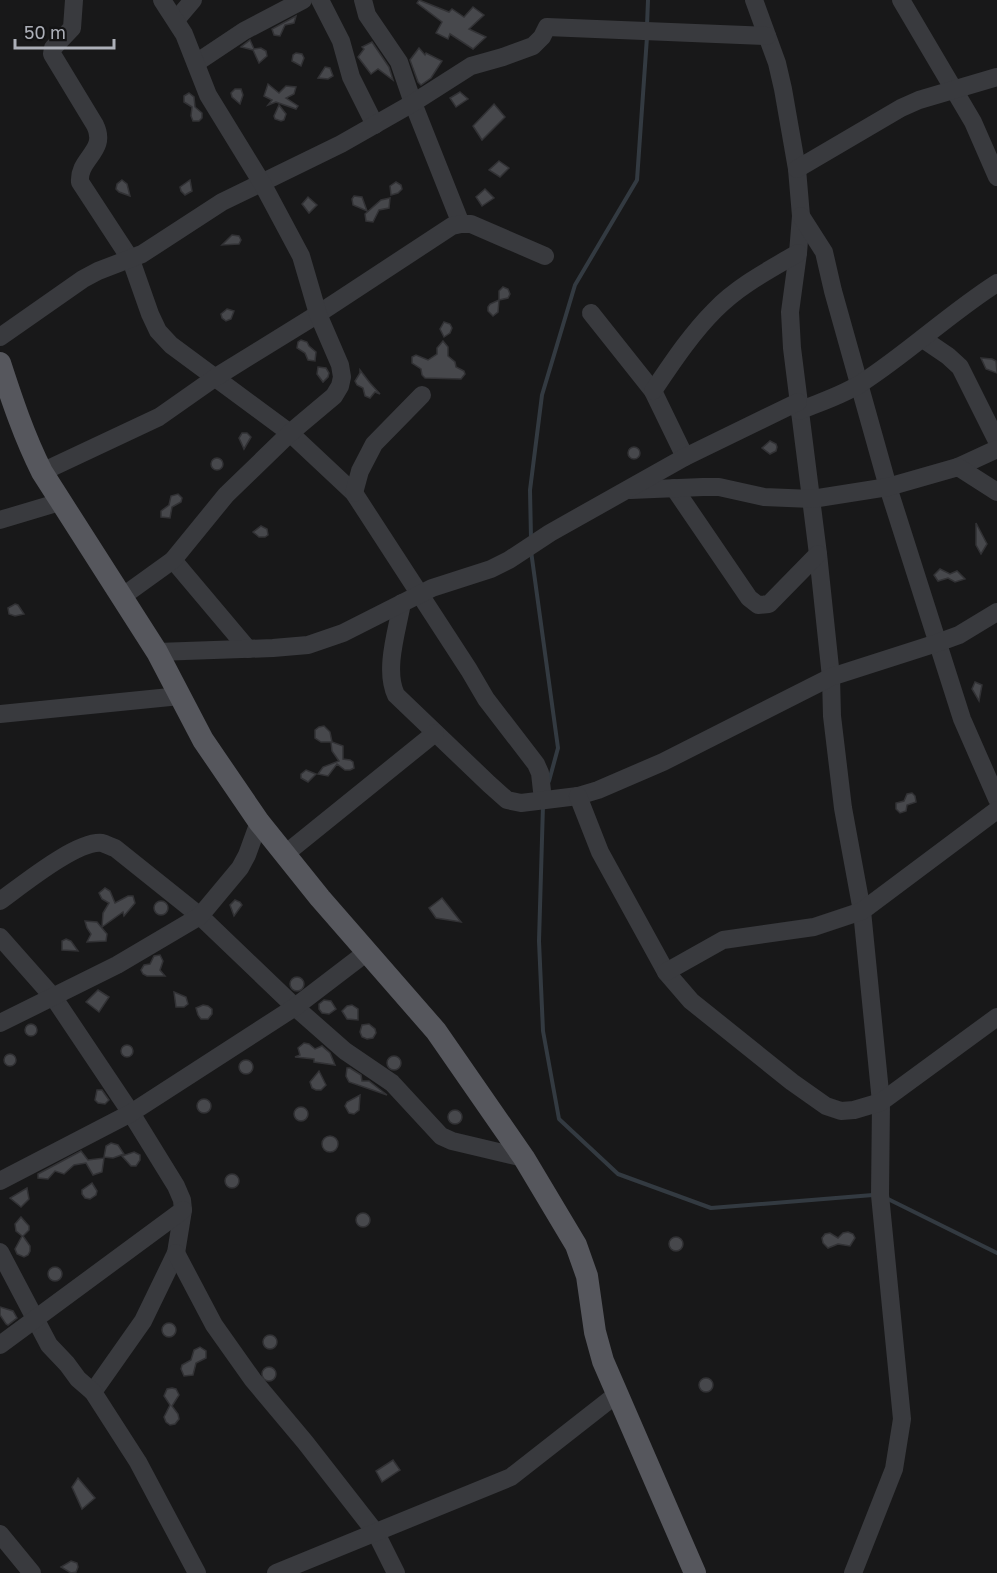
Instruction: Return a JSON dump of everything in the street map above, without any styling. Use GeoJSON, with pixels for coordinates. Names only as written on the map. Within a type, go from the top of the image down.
{"type":"FeatureCollection","features":[{"type":"Feature","properties":{"kind":"main road"},"geometry":{"type":"LineString","coordinates":[[0,363],[12,403],[42,472],[157,652],[203,740],[284,855],[436,1031],[524,1158],[576,1245],[587,1276],[595,1332],[603,1361],[695,1573]]}},
{"type":"Feature","properties":{"kind":"street"},"geometry":{"type":"LineString","coordinates":[[74,0],[72,27],[53,48],[52,54],[100,137],[98,145],[79,175],[80,182],[131,260],[158,331],[171,345],[291,433],[354,494],[486,699],[536,764],[540,773],[543,800]]}},
{"type":"Feature","properties":{"kind":"street"},"geometry":{"type":"LineString","coordinates":[[123,596],[173,560],[226,495],[334,396],[342,377],[340,365],[318,314],[301,256],[262,183],[212,102],[176,20],[162,0]]}},
{"type":"Feature","properties":{"kind":"street"},"geometry":{"type":"LineString","coordinates":[[176,20],[193,0]]}},
{"type":"Feature","properties":{"kind":"street"},"geometry":{"type":"LineString","coordinates":[[196,63],[244,32],[303,0]]}},
{"type":"Feature","properties":{"kind":"street"},"geometry":{"type":"LineString","coordinates":[[320,0],[341,41],[351,77],[375,125]]}},
{"type":"Feature","properties":{"kind":"street"},"geometry":{"type":"LineString","coordinates":[[363,0],[367,15],[399,62],[461,224]]}},
{"type":"Feature","properties":{"kind":"street"},"geometry":{"type":"LineString","coordinates":[[754,0],[783,89],[797,169],[801,216],[790,312],[831,677],[832,716],[843,807],[862,911],[881,1102],[880,1195],[902,1419],[894,1469],[853,1573]]}},
{"type":"Feature","properties":{"kind":"street"},"geometry":{"type":"LineString","coordinates":[[901,0],[973,122],[997,177]]}},
{"type":"Feature","properties":{"kind":"street"},"geometry":{"type":"LineString","coordinates":[[0,337],[83,279],[142,254],[222,202],[341,144],[413,103],[471,66],[533,46],[548,27],[767,36]]}},
{"type":"Feature","properties":{"kind":"street"},"geometry":{"type":"LineString","coordinates":[[797,169],[881,118],[919,100],[997,77]]}},
{"type":"Feature","properties":{"kind":"street"},"geometry":{"type":"LineString","coordinates":[[801,216],[824,252],[888,487],[937,643],[967,735],[997,799]]}},
{"type":"Feature","properties":{"kind":"street"},"geometry":{"type":"LineString","coordinates":[[42,472],[159,417],[216,377],[318,314],[439,234],[461,224],[471,224],[545,256]]}},
{"type":"Feature","properties":{"kind":"street"},"geometry":{"type":"LineString","coordinates":[[653,391],[680,351],[715,309],[757,277],[798,253]]}},
{"type":"Feature","properties":{"kind":"street"},"geometry":{"type":"LineString","coordinates":[[157,652],[308,645],[343,633],[441,584],[483,572],[510,560],[550,533],[685,457],[799,407],[860,384],[923,339],[960,307],[997,283]]}},
{"type":"Feature","properties":{"kind":"street"},"geometry":{"type":"LineString","coordinates":[[591,312],[653,391],[685,457]]}},
{"type":"Feature","properties":{"kind":"street"},"geometry":{"type":"LineString","coordinates":[[923,339],[960,367],[997,441]]}},
{"type":"Feature","properties":{"kind":"street"},"geometry":{"type":"LineString","coordinates":[[354,494],[360,471],[374,444],[422,395]]}},
{"type":"Feature","properties":{"kind":"street"},"geometry":{"type":"LineString","coordinates":[[625,490],[719,487],[764,497],[812,499],[888,487],[958,467],[997,449]]}},
{"type":"Feature","properties":{"kind":"street"},"geometry":{"type":"LineString","coordinates":[[958,467],[997,492]]}},
{"type":"Feature","properties":{"kind":"street"},"geometry":{"type":"LineString","coordinates":[[674,488],[749,598],[758,605],[769,604],[818,554]]}},
{"type":"Feature","properties":{"kind":"street"},"geometry":{"type":"LineString","coordinates":[[0,520],[60,502]]}},
{"type":"Feature","properties":{"kind":"street"},"geometry":{"type":"LineString","coordinates":[[173,560],[248,649]]}},
{"type":"Feature","properties":{"kind":"street"},"geometry":{"type":"LineString","coordinates":[[402,603],[391,668],[391,684],[396,695],[507,800],[521,803],[578,796],[598,790],[663,762],[831,677],[937,643],[959,634],[997,612]]}},
{"type":"Feature","properties":{"kind":"street"},"geometry":{"type":"LineString","coordinates":[[0,714],[180,696]]}},
{"type":"Feature","properties":{"kind":"street"},"geometry":{"type":"LineString","coordinates":[[284,855],[435,733]]}},
{"type":"Feature","properties":{"kind":"street"},"geometry":{"type":"LineString","coordinates":[[578,796],[600,852],[666,972],[691,1001],[792,1082],[826,1106],[841,1111],[854,1110],[881,1102],[997,1017]]}},
{"type":"Feature","properties":{"kind":"street"},"geometry":{"type":"LineString","coordinates":[[666,972],[723,940],[814,927],[862,911],[997,810]]}},
{"type":"Feature","properties":{"kind":"street"},"geometry":{"type":"LineString","coordinates":[[0,1023],[54,998],[200,916],[240,868],[259,822]]}},
{"type":"Feature","properties":{"kind":"street"},"geometry":{"type":"LineString","coordinates":[[0,901],[65,856],[85,845],[102,843],[115,848],[200,916],[295,1007],[345,1051],[392,1083],[441,1136],[452,1141],[524,1158]]}},
{"type":"Feature","properties":{"kind":"street"},"geometry":{"type":"LineString","coordinates":[[0,937],[54,998],[131,1113],[176,1186],[182,1200],[183,1210],[176,1253],[143,1321],[93,1392]]}},
{"type":"Feature","properties":{"kind":"street"},"geometry":{"type":"LineString","coordinates":[[0,1181],[131,1113],[295,1007],[368,952]]}},
{"type":"Feature","properties":{"kind":"street"},"geometry":{"type":"LineString","coordinates":[[0,1345],[183,1210]]}},
{"type":"Feature","properties":{"kind":"street"},"geometry":{"type":"LineString","coordinates":[[0,1252],[49,1346],[67,1364],[78,1380],[93,1392],[138,1462],[197,1573]]}},
{"type":"Feature","properties":{"kind":"street"},"geometry":{"type":"LineString","coordinates":[[176,1253],[214,1325],[253,1380],[376,1533],[396,1573]]}},
{"type":"Feature","properties":{"kind":"street"},"geometry":{"type":"LineString","coordinates":[[276,1573],[510,1477],[617,1394]]}},
{"type":"Feature","properties":{"kind":"street"},"geometry":{"type":"LineString","coordinates":[[0,1534],[32,1573]]}},
{"type":"Feature","properties":{"kind":"building"},"geometry":{"type":"Polygon","coordinates":[[[419,0],[449,12],[452,9],[464,17],[473,7],[484,15],[469,29],[486,37],[473,49],[450,34],[448,39],[436,33],[442,22],[417,3],[419,0]]]}},
{"type":"Feature","properties":{"kind":"building"},"geometry":{"type":"Polygon","coordinates":[[[296,16],[294,23],[285,25],[280,36],[274,35],[272,29],[296,16]]]}},
{"type":"Feature","properties":{"kind":"building"},"geometry":{"type":"Polygon","coordinates":[[[250,40],[254,49],[261,48],[266,51],[267,56],[259,63],[253,50],[241,47],[250,40]]]}},
{"type":"Feature","properties":{"kind":"building"},"geometry":{"type":"Polygon","coordinates":[[[372,42],[389,67],[393,80],[378,69],[371,74],[358,57],[364,49],[362,47],[372,42]]]}},
{"type":"Feature","properties":{"kind":"building"},"geometry":{"type":"Polygon","coordinates":[[[419,48],[425,55],[426,53],[442,61],[431,78],[421,85],[410,60],[419,48]]]}},
{"type":"Feature","properties":{"kind":"building"},"geometry":{"type":"Polygon","coordinates":[[[296,53],[302,54],[304,58],[301,66],[292,61],[296,53]]]}},
{"type":"Feature","properties":{"kind":"building"},"geometry":{"type":"Polygon","coordinates":[[[325,67],[330,68],[333,76],[328,79],[318,78],[325,67]]]}},
{"type":"Feature","properties":{"kind":"building"},"geometry":{"type":"Polygon","coordinates":[[[268,84],[279,93],[286,86],[296,87],[294,94],[286,98],[298,106],[296,109],[276,102],[268,105],[272,100],[264,96],[268,84]]]}},
{"type":"Feature","properties":{"kind":"building"},"geometry":{"type":"Polygon","coordinates":[[[235,89],[241,89],[243,95],[240,104],[232,97],[231,93],[235,89]]]}},
{"type":"Feature","properties":{"kind":"building"},"geometry":{"type":"Polygon","coordinates":[[[460,92],[468,99],[456,107],[450,98],[460,92]]]}},
{"type":"Feature","properties":{"kind":"building"},"geometry":{"type":"Polygon","coordinates":[[[189,93],[194,97],[195,107],[202,113],[199,121],[193,121],[192,107],[184,102],[184,96],[189,93]]]}},
{"type":"Feature","properties":{"kind":"building"},"geometry":{"type":"Polygon","coordinates":[[[494,104],[505,117],[482,140],[473,126],[494,104]]]}},
{"type":"Feature","properties":{"kind":"building"},"geometry":{"type":"Polygon","coordinates":[[[279,105],[286,114],[284,120],[281,121],[275,119],[274,116],[279,105]]]}},
{"type":"Feature","properties":{"kind":"building"},"geometry":{"type":"Polygon","coordinates":[[[499,161],[509,168],[500,177],[489,170],[499,161]]]}},
{"type":"Feature","properties":{"kind":"building"},"geometry":{"type":"Polygon","coordinates":[[[122,180],[127,184],[130,196],[116,189],[117,184],[122,180]]]}},
{"type":"Feature","properties":{"kind":"building"},"geometry":{"type":"Polygon","coordinates":[[[190,180],[192,191],[185,195],[180,187],[190,180]]]}},
{"type":"Feature","properties":{"kind":"building"},"geometry":{"type":"Polygon","coordinates":[[[396,182],[401,185],[402,189],[391,195],[390,186],[396,182]]]}},
{"type":"Feature","properties":{"kind":"building"},"geometry":{"type":"Polygon","coordinates":[[[485,189],[494,198],[482,206],[476,197],[485,189]]]}},
{"type":"Feature","properties":{"kind":"building"},"geometry":{"type":"Polygon","coordinates":[[[354,196],[362,197],[367,211],[353,205],[354,196]]]}},
{"type":"Feature","properties":{"kind":"building"},"geometry":{"type":"Polygon","coordinates":[[[308,197],[317,205],[309,213],[302,204],[308,197]]]}},
{"type":"Feature","properties":{"kind":"building"},"geometry":{"type":"Polygon","coordinates":[[[390,198],[389,208],[379,210],[373,222],[366,221],[365,214],[381,200],[390,198]]]}},
{"type":"Feature","properties":{"kind":"building"},"geometry":{"type":"Polygon","coordinates":[[[232,235],[239,236],[241,240],[239,244],[222,245],[232,235]]]}},
{"type":"Feature","properties":{"kind":"building"},"geometry":{"type":"Polygon","coordinates":[[[503,287],[508,289],[510,294],[508,298],[499,300],[499,291],[503,287]]]}},
{"type":"Feature","properties":{"kind":"building"},"geometry":{"type":"Polygon","coordinates":[[[499,300],[498,312],[493,316],[488,311],[488,307],[499,300]]]}},
{"type":"Feature","properties":{"kind":"building"},"geometry":{"type":"Polygon","coordinates":[[[227,309],[234,311],[231,319],[226,321],[221,314],[227,309]]]}},
{"type":"Feature","properties":{"kind":"building"},"geometry":{"type":"Polygon","coordinates":[[[444,322],[450,324],[452,328],[450,333],[444,337],[440,329],[444,322]]]}},
{"type":"Feature","properties":{"kind":"building"},"geometry":{"type":"Polygon","coordinates":[[[301,340],[307,342],[316,352],[315,361],[308,360],[305,353],[297,348],[301,340]]]}},
{"type":"Feature","properties":{"kind":"building"},"geometry":{"type":"Polygon","coordinates":[[[443,341],[448,347],[448,356],[455,362],[456,367],[464,371],[465,374],[461,379],[425,378],[421,369],[412,363],[412,357],[416,355],[428,360],[437,354],[437,348],[443,341]]]}},
{"type":"Feature","properties":{"kind":"building"},"geometry":{"type":"Polygon","coordinates":[[[981,358],[996,361],[997,373],[986,369],[981,358]]]}},
{"type":"Feature","properties":{"kind":"building"},"geometry":{"type":"Polygon","coordinates":[[[318,367],[326,368],[329,373],[323,382],[317,374],[318,367]]]}},
{"type":"Feature","properties":{"kind":"building"},"geometry":{"type":"Polygon","coordinates":[[[360,370],[380,394],[375,392],[370,398],[365,396],[363,388],[355,381],[360,370]]]}},
{"type":"Feature","properties":{"kind":"building"},"geometry":{"type":"Polygon","coordinates":[[[242,433],[247,433],[251,437],[244,449],[239,438],[242,433]]]}},
{"type":"Feature","properties":{"kind":"building"},"geometry":{"type":"Polygon","coordinates":[[[770,441],[777,447],[776,451],[770,454],[762,448],[770,441]]]}},
{"type":"Feature","properties":{"kind":"building"},"geometry":{"type":"Polygon","coordinates":[[[636,447],[640,453],[636,459],[632,459],[628,451],[636,447]]]}},
{"type":"Feature","properties":{"kind":"building"},"geometry":{"type":"Polygon","coordinates":[[[219,458],[223,464],[219,470],[215,470],[211,462],[219,458]]]}},
{"type":"Feature","properties":{"kind":"building"},"geometry":{"type":"Polygon","coordinates":[[[178,494],[182,498],[181,502],[172,507],[170,518],[161,517],[161,511],[169,505],[171,496],[178,494]]]}},
{"type":"Feature","properties":{"kind":"building"},"geometry":{"type":"Polygon","coordinates":[[[976,523],[987,544],[981,554],[976,545],[976,523]]]}},
{"type":"Feature","properties":{"kind":"building"},"geometry":{"type":"Polygon","coordinates":[[[261,526],[267,529],[268,535],[265,537],[259,537],[253,532],[261,526]]]}},
{"type":"Feature","properties":{"kind":"building"},"geometry":{"type":"Polygon","coordinates":[[[940,569],[950,574],[957,571],[965,579],[955,582],[948,578],[938,581],[934,575],[940,569]]]}},
{"type":"Feature","properties":{"kind":"building"},"geometry":{"type":"Polygon","coordinates":[[[15,604],[24,614],[15,616],[9,614],[8,608],[15,604]]]}},
{"type":"Feature","properties":{"kind":"building"},"geometry":{"type":"Polygon","coordinates":[[[975,682],[982,685],[979,701],[972,689],[975,682]]]}},
{"type":"Feature","properties":{"kind":"building"},"geometry":{"type":"Polygon","coordinates":[[[324,726],[330,732],[332,742],[343,746],[343,759],[353,762],[354,768],[345,770],[337,764],[328,776],[318,774],[323,767],[339,761],[332,751],[331,742],[321,742],[315,738],[315,730],[324,726]]]}},
{"type":"Feature","properties":{"kind":"building"},"geometry":{"type":"Polygon","coordinates":[[[306,770],[316,774],[308,782],[301,778],[301,774],[306,770]]]}},
{"type":"Feature","properties":{"kind":"building"},"geometry":{"type":"Polygon","coordinates":[[[912,793],[916,802],[907,805],[906,811],[900,813],[896,809],[896,803],[904,801],[907,794],[912,793]]]}},
{"type":"Feature","properties":{"kind":"building"},"geometry":{"type":"Polygon","coordinates":[[[105,888],[110,891],[115,903],[128,896],[133,896],[135,903],[124,916],[123,912],[102,927],[103,913],[109,903],[102,899],[99,893],[105,888]]]}},
{"type":"Feature","properties":{"kind":"building"},"geometry":{"type":"Polygon","coordinates":[[[442,898],[461,922],[436,918],[429,908],[442,898]]]}},
{"type":"Feature","properties":{"kind":"building"},"geometry":{"type":"Polygon","coordinates":[[[235,900],[242,905],[234,916],[230,905],[235,900]]]}},
{"type":"Feature","properties":{"kind":"building"},"geometry":{"type":"Polygon","coordinates":[[[161,901],[166,903],[168,908],[166,913],[161,915],[156,913],[154,908],[156,903],[161,901]]]}},
{"type":"Feature","properties":{"kind":"building"},"geometry":{"type":"Polygon","coordinates":[[[85,921],[97,922],[107,934],[106,941],[87,942],[91,934],[85,921]]]}},
{"type":"Feature","properties":{"kind":"building"},"geometry":{"type":"Polygon","coordinates":[[[66,939],[71,941],[78,951],[62,950],[62,941],[66,939]]]}},
{"type":"Feature","properties":{"kind":"building"},"geometry":{"type":"Polygon","coordinates":[[[160,955],[163,961],[160,970],[165,976],[143,974],[141,970],[144,965],[150,964],[154,956],[160,955]]]}},
{"type":"Feature","properties":{"kind":"building"},"geometry":{"type":"Polygon","coordinates":[[[297,977],[302,979],[304,984],[302,989],[297,991],[292,989],[290,984],[292,979],[297,977]]]}},
{"type":"Feature","properties":{"kind":"building"},"geometry":{"type":"Polygon","coordinates":[[[98,990],[109,997],[99,1012],[86,1002],[98,990]]]}},
{"type":"Feature","properties":{"kind":"building"},"geometry":{"type":"Polygon","coordinates":[[[174,992],[186,997],[188,1004],[184,1007],[176,1007],[174,992]]]}},
{"type":"Feature","properties":{"kind":"building"},"geometry":{"type":"Polygon","coordinates":[[[324,1000],[331,1001],[336,1009],[329,1014],[322,1013],[319,1004],[324,1000]]]}},
{"type":"Feature","properties":{"kind":"building"},"geometry":{"type":"Polygon","coordinates":[[[203,1005],[212,1009],[212,1014],[208,1019],[201,1019],[198,1015],[196,1008],[203,1005]]]}},
{"type":"Feature","properties":{"kind":"building"},"geometry":{"type":"Polygon","coordinates":[[[352,1005],[358,1009],[358,1020],[347,1019],[342,1011],[352,1005]]]}},
{"type":"Feature","properties":{"kind":"building"},"geometry":{"type":"Polygon","coordinates":[[[33,1024],[37,1030],[33,1036],[29,1036],[25,1028],[33,1024]]]}},
{"type":"Feature","properties":{"kind":"building"},"geometry":{"type":"Polygon","coordinates":[[[369,1024],[376,1033],[373,1038],[367,1039],[362,1037],[360,1032],[362,1025],[369,1024]]]}},
{"type":"Feature","properties":{"kind":"building"},"geometry":{"type":"Polygon","coordinates":[[[304,1043],[315,1049],[322,1046],[330,1053],[335,1065],[295,1057],[300,1055],[298,1048],[304,1043]]]}},
{"type":"Feature","properties":{"kind":"building"},"geometry":{"type":"Polygon","coordinates":[[[129,1045],[133,1051],[129,1057],[125,1057],[121,1049],[129,1045]]]}},
{"type":"Feature","properties":{"kind":"building"},"geometry":{"type":"Polygon","coordinates":[[[12,1054],[15,1055],[15,1065],[8,1066],[5,1065],[4,1058],[5,1055],[12,1054]]]}},
{"type":"Feature","properties":{"kind":"building"},"geometry":{"type":"Polygon","coordinates":[[[391,1056],[397,1056],[401,1063],[397,1070],[391,1070],[387,1066],[387,1060],[391,1056]]]}},
{"type":"Feature","properties":{"kind":"building"},"geometry":{"type":"Polygon","coordinates":[[[243,1060],[249,1060],[253,1067],[249,1074],[243,1074],[239,1070],[239,1064],[243,1060]]]}},
{"type":"Feature","properties":{"kind":"building"},"geometry":{"type":"Polygon","coordinates":[[[347,1068],[361,1075],[362,1081],[369,1081],[387,1095],[349,1082],[346,1076],[347,1068]]]}},
{"type":"Feature","properties":{"kind":"building"},"geometry":{"type":"Polygon","coordinates":[[[319,1071],[326,1085],[321,1090],[316,1090],[312,1088],[310,1082],[319,1071]]]}},
{"type":"Feature","properties":{"kind":"building"},"geometry":{"type":"Polygon","coordinates":[[[97,1090],[102,1090],[109,1100],[105,1104],[95,1100],[97,1090]]]}},
{"type":"Feature","properties":{"kind":"building"},"geometry":{"type":"Polygon","coordinates":[[[360,1095],[359,1110],[354,1114],[349,1113],[345,1106],[347,1102],[360,1095]]]}},
{"type":"Feature","properties":{"kind":"building"},"geometry":{"type":"Polygon","coordinates":[[[201,1099],[207,1099],[211,1106],[207,1113],[201,1113],[197,1109],[197,1103],[201,1099]]]}},
{"type":"Feature","properties":{"kind":"building"},"geometry":{"type":"Polygon","coordinates":[[[298,1107],[304,1107],[308,1114],[304,1121],[298,1121],[294,1117],[294,1111],[298,1107]]]}},
{"type":"Feature","properties":{"kind":"building"},"geometry":{"type":"Polygon","coordinates":[[[452,1110],[458,1110],[462,1117],[458,1124],[452,1124],[448,1120],[448,1114],[452,1110]]]}},
{"type":"Feature","properties":{"kind":"building"},"geometry":{"type":"Polygon","coordinates":[[[330,1136],[338,1144],[330,1152],[322,1144],[330,1136]]]}},
{"type":"Feature","properties":{"kind":"building"},"geometry":{"type":"Polygon","coordinates":[[[111,1143],[118,1145],[124,1154],[113,1158],[104,1157],[106,1146],[111,1143]]]}},
{"type":"Feature","properties":{"kind":"building"},"geometry":{"type":"Polygon","coordinates":[[[81,1151],[88,1160],[104,1158],[102,1172],[93,1175],[86,1163],[74,1165],[64,1174],[55,1171],[48,1179],[38,1178],[38,1174],[81,1151]]]}},
{"type":"Feature","properties":{"kind":"building"},"geometry":{"type":"Polygon","coordinates":[[[134,1152],[140,1155],[140,1160],[136,1166],[131,1166],[122,1156],[134,1152]]]}},
{"type":"Feature","properties":{"kind":"building"},"geometry":{"type":"Polygon","coordinates":[[[229,1174],[235,1174],[239,1181],[235,1188],[229,1188],[225,1184],[225,1178],[229,1174]]]}},
{"type":"Feature","properties":{"kind":"building"},"geometry":{"type":"Polygon","coordinates":[[[92,1183],[97,1191],[96,1195],[90,1199],[85,1198],[82,1190],[92,1183]]]}},
{"type":"Feature","properties":{"kind":"building"},"geometry":{"type":"Polygon","coordinates":[[[27,1188],[29,1199],[21,1207],[10,1198],[27,1188]]]}},
{"type":"Feature","properties":{"kind":"building"},"geometry":{"type":"Polygon","coordinates":[[[360,1213],[366,1213],[370,1220],[366,1227],[360,1227],[356,1223],[356,1217],[360,1213]]]}},
{"type":"Feature","properties":{"kind":"building"},"geometry":{"type":"Polygon","coordinates":[[[21,1217],[29,1226],[29,1230],[23,1236],[30,1246],[30,1251],[24,1257],[17,1254],[15,1249],[22,1236],[16,1231],[15,1224],[21,1217]]]}},
{"type":"Feature","properties":{"kind":"building"},"geometry":{"type":"Polygon","coordinates":[[[848,1232],[855,1238],[850,1246],[838,1244],[828,1248],[823,1243],[822,1238],[825,1234],[830,1233],[838,1238],[848,1232]]]}},
{"type":"Feature","properties":{"kind":"building"},"geometry":{"type":"Polygon","coordinates":[[[673,1237],[679,1237],[683,1244],[679,1251],[673,1251],[669,1247],[669,1241],[673,1237]]]}},
{"type":"Feature","properties":{"kind":"building"},"geometry":{"type":"Polygon","coordinates":[[[52,1267],[58,1267],[62,1274],[58,1281],[52,1281],[48,1277],[48,1271],[52,1267]]]}},
{"type":"Feature","properties":{"kind":"building"},"geometry":{"type":"Polygon","coordinates":[[[0,1307],[13,1311],[17,1318],[8,1325],[6,1324],[0,1315],[0,1307]]]}},
{"type":"Feature","properties":{"kind":"building"},"geometry":{"type":"Polygon","coordinates":[[[166,1323],[172,1323],[176,1330],[172,1337],[166,1337],[162,1333],[162,1327],[166,1323]]]}},
{"type":"Feature","properties":{"kind":"building"},"geometry":{"type":"Polygon","coordinates":[[[267,1335],[273,1335],[277,1342],[273,1349],[267,1349],[263,1345],[263,1339],[267,1335]]]}},
{"type":"Feature","properties":{"kind":"building"},"geometry":{"type":"Polygon","coordinates":[[[200,1347],[206,1351],[206,1358],[196,1363],[193,1375],[184,1376],[182,1365],[191,1360],[194,1350],[200,1347]]]}},
{"type":"Feature","properties":{"kind":"building"},"geometry":{"type":"Polygon","coordinates":[[[269,1367],[274,1369],[276,1374],[274,1379],[269,1381],[264,1379],[262,1374],[264,1369],[269,1367]]]}},
{"type":"Feature","properties":{"kind":"building"},"geometry":{"type":"Polygon","coordinates":[[[703,1378],[709,1378],[713,1385],[709,1392],[703,1392],[699,1388],[699,1382],[703,1378]]]}},
{"type":"Feature","properties":{"kind":"building"},"geometry":{"type":"Polygon","coordinates":[[[167,1389],[176,1389],[179,1395],[172,1406],[179,1419],[175,1424],[170,1425],[164,1417],[170,1405],[164,1396],[167,1389]]]}},
{"type":"Feature","properties":{"kind":"building"},"geometry":{"type":"Polygon","coordinates":[[[393,1460],[400,1470],[382,1482],[376,1471],[393,1460]]]}},
{"type":"Feature","properties":{"kind":"building"},"geometry":{"type":"Polygon","coordinates":[[[78,1478],[95,1498],[82,1509],[72,1487],[78,1478]]]}},
{"type":"Feature","properties":{"kind":"building"},"geometry":{"type":"Polygon","coordinates":[[[71,1561],[77,1563],[76,1572],[71,1573],[61,1567],[71,1561]]]}},
{"type":"Feature","properties":{"kind":"waterway"},"geometry":{"type":"LineString","coordinates":[[647,26],[648,0]]}},
{"type":"Feature","properties":{"kind":"waterway"},"geometry":{"type":"LineString","coordinates":[[531,538],[530,490],[542,395],[575,285],[637,180],[647,37]]}},
{"type":"Feature","properties":{"kind":"waterway"},"geometry":{"type":"LineString","coordinates":[[531,551],[558,748],[549,781]]}},
{"type":"Feature","properties":{"kind":"waterway"},"geometry":{"type":"LineString","coordinates":[[543,805],[539,941],[543,1031],[559,1119],[618,1174],[711,1208],[873,1195]]}},
{"type":"Feature","properties":{"kind":"waterway"},"geometry":{"type":"LineString","coordinates":[[886,1198],[997,1253]]}}]}
